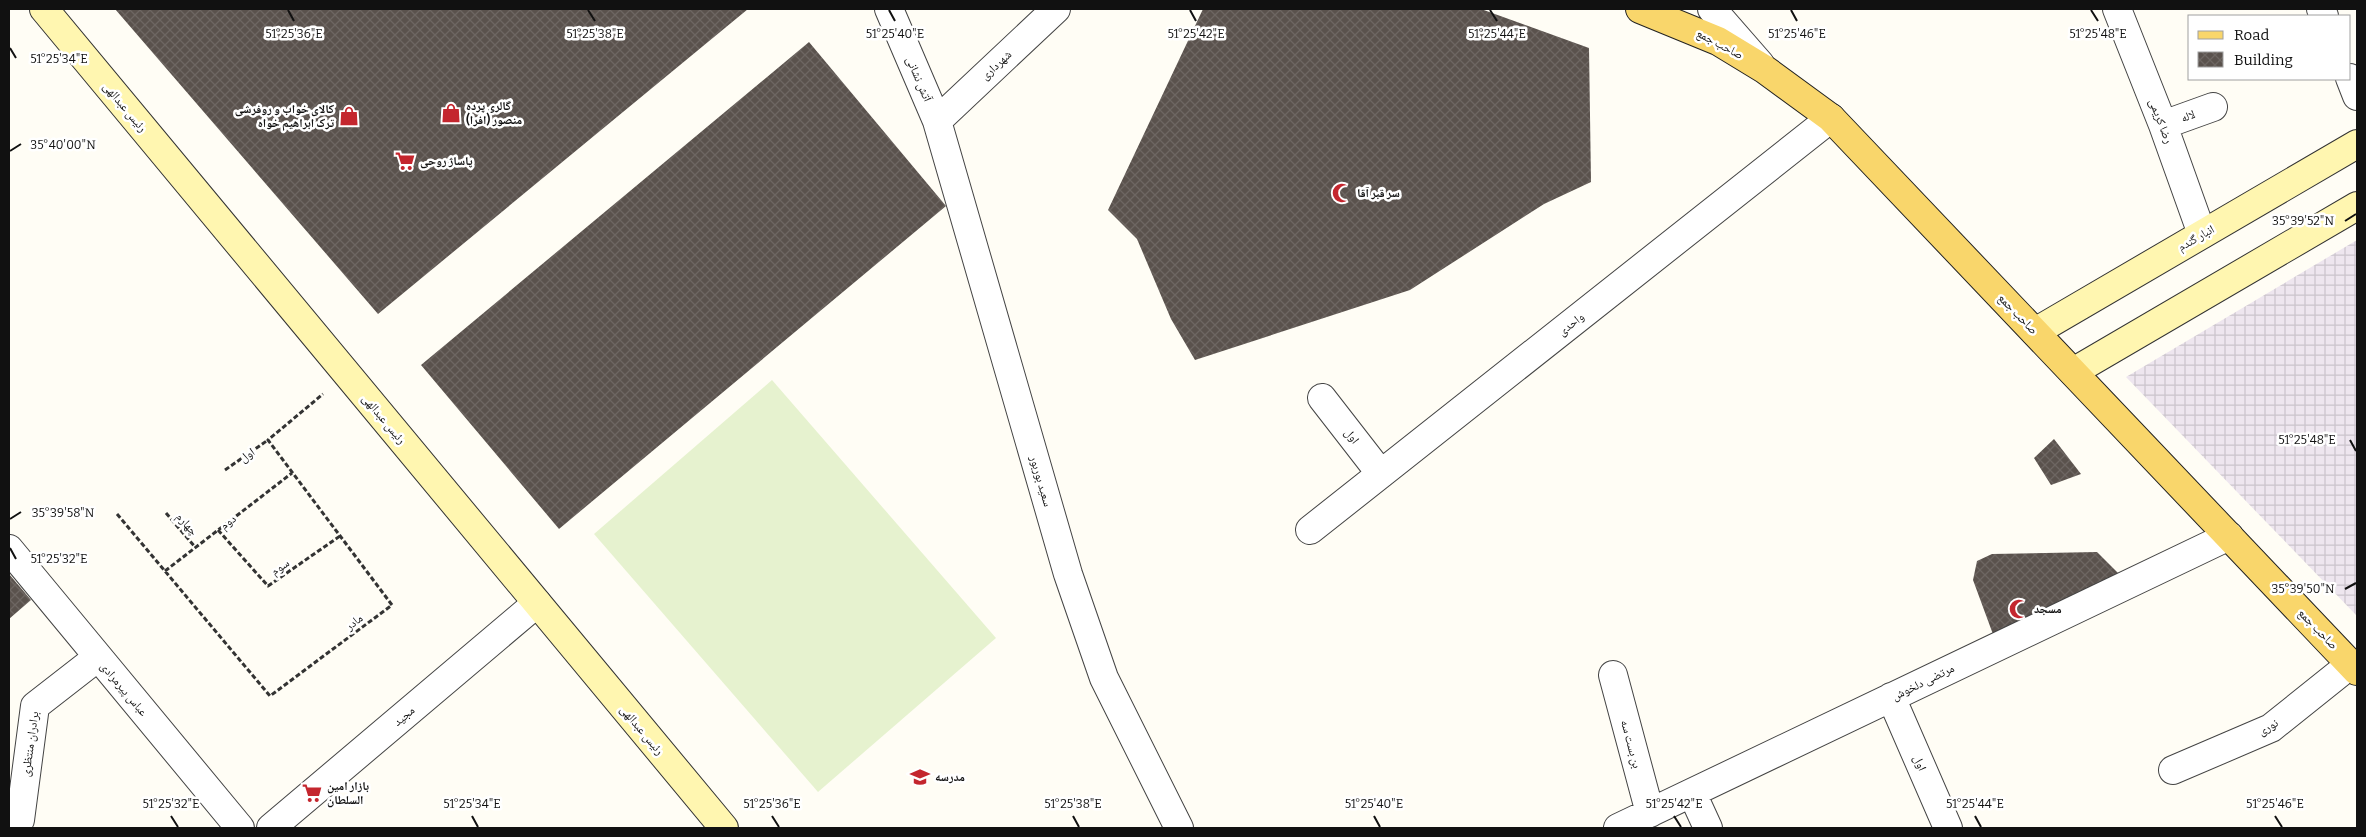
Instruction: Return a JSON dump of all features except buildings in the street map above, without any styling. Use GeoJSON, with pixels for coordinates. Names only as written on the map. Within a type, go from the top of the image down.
{"type":"FeatureCollection","features":[{"type":"Feature","properties":{"kind":"main road","name":"صاحب جمع"},"geometry":{"type":"LineString","coordinates":[[1640,9],[1718,41],[1764,69],[1831,118],[2354,667]]}},
{"type":"Feature","properties":{"kind":"street","name":"رئیس عبدالهی"},"geometry":{"type":"LineString","coordinates":[[44,9],[721,827]]}},
{"type":"Feature","properties":{"kind":"street","name":"آتش نشانی"},"geometry":{"type":"LineString","coordinates":[[889,9],[937,121]]}},
{"type":"Feature","properties":{"kind":"street","name":"شهرداری"},"geometry":{"type":"LineString","coordinates":[[937,121],[1056,9]]}},
{"type":"Feature","properties":{"kind":"street"},"geometry":{"type":"LineString","coordinates":[[1712,9],[1764,69]]}},
{"type":"Feature","properties":{"kind":"street","name":"رضا کریمی"},"geometry":{"type":"LineString","coordinates":[[2117,9],[2163,125],[2202,234]]}},
{"type":"Feature","properties":{"kind":"street"},"geometry":{"type":"LineString","coordinates":[[2351,80],[2357,96]]}},
{"type":"Feature","properties":{"kind":"street","name":"لاله"},"geometry":{"type":"LineString","coordinates":[[2163,125],[2213,107]]}},
{"type":"Feature","properties":{"kind":"street","name":"واحدی"},"geometry":{"type":"LineString","coordinates":[[1310,530],[1831,118]]}},
{"type":"Feature","properties":{"kind":"street","name":"سعید بوربور"},"geometry":{"type":"LineString","coordinates":[[937,121],[1068,574],[1104,678],[1179,828]]}},
{"type":"Feature","properties":{"kind":"street","name":"انبار گندم"},"geometry":{"type":"LineString","coordinates":[[2035,332],[2357,144]]}},
{"type":"Feature","properties":{"kind":"street"},"geometry":{"type":"LineString","coordinates":[[2073,372],[2357,206]]}},
{"type":"Feature","properties":{"kind":"street","name":"اول"},"geometry":{"type":"LineString","coordinates":[[1322,398],[1381,474]]}},
{"type":"Feature","properties":{"kind":"street","name":"مرتضی دلخوش"},"geometry":{"type":"LineString","coordinates":[[1618,828],[2229,536]]}},
{"type":"Feature","properties":{"kind":"street","name":"عباس پیرمرادی"},"geometry":{"type":"LineString","coordinates":[[9,549],[240,828]]}},
{"type":"Feature","properties":{"kind":"street","name":"مجید"},"geometry":{"type":"LineString","coordinates":[[271,828],[537,603]]}},
{"type":"Feature","properties":{"kind":"street","name":"برادران منتظری"},"geometry":{"type":"LineString","coordinates":[[19,826],[35,706],[98,656]]}},
{"type":"Feature","properties":{"kind":"street","name":"نوری"},"geometry":{"type":"LineString","coordinates":[[2173,770],[2271,728],[2354,667]]}},
{"type":"Feature","properties":{"kind":"street","name":"بن بست سه"},"geometry":{"type":"LineString","coordinates":[[1613,675],[1650,813]]}},
{"type":"Feature","properties":{"kind":"street","name":"اول"},"geometry":{"type":"LineString","coordinates":[[1891,697],[1948,828]]}},
{"type":"Feature","properties":{"kind":"street"},"geometry":{"type":"LineString","coordinates":[[1692,793],[1708,828]]}},
{"type":"Feature","properties":{"kind":"path"},"geometry":{"type":"LineString","coordinates":[[268,440],[347,374]]}},
{"type":"Feature","properties":{"kind":"path","name":"اول"},"geometry":{"type":"LineString","coordinates":[[225,470],[268,440]]}},
{"type":"Feature","properties":{"kind":"path","name":"مادر"},"geometry":{"type":"LineString","coordinates":[[117,514],[270,696],[392,605],[268,440]]}},
{"type":"Feature","properties":{"kind":"path","name":"دوم"},"geometry":{"type":"LineString","coordinates":[[164,571],[292,473]]}},
{"type":"Feature","properties":{"kind":"path","name":"چهارم"},"geometry":{"type":"LineString","coordinates":[[166,513],[195,547]]}},
{"type":"Feature","properties":{"kind":"path","name":"سوم"},"geometry":{"type":"LineString","coordinates":[[218,530],[268,586],[340,536]]}},
{"type":"Feature","properties":{"kind":"shaded area"},"geometry":{"type":"Polygon","coordinates":[[[2357,240],[2357,616],[2126,377],[2357,240]]]}},
{"type":"Feature","properties":{"kind":"green space"},"geometry":{"type":"Polygon","coordinates":[[[772,380],[996,638],[818,792],[594,534],[772,380]]]}},
{"type":"Feature","properties":{"kind":"place","name":"گالری پرده منصور (افرا)"},"geometry":{"type":"Point","coordinates":[451,113]}},
{"type":"Feature","properties":{"kind":"place","name":"کالای خواب و روفرشی ترک ابراهیم خواه"},"geometry":{"type":"Point","coordinates":[349,116]}},
{"type":"Feature","properties":{"kind":"place","name":"پاساژ روحی"},"geometry":{"type":"Point","coordinates":[405,161]}},
{"type":"Feature","properties":{"kind":"place","name":"سر قبر آقا"},"geometry":{"type":"Point","coordinates":[1342,193]}},
{"type":"Feature","properties":{"kind":"place","name":"مسجد"},"geometry":{"type":"Point","coordinates":[2019,609]}},
{"type":"Feature","properties":{"kind":"place","name":"مدرسه"},"geometry":{"type":"Point","coordinates":[920,777]}},
{"type":"Feature","properties":{"kind":"place","name":"بازار امین السلطان"},"geometry":{"type":"Point","coordinates":[312,793]}}]}
